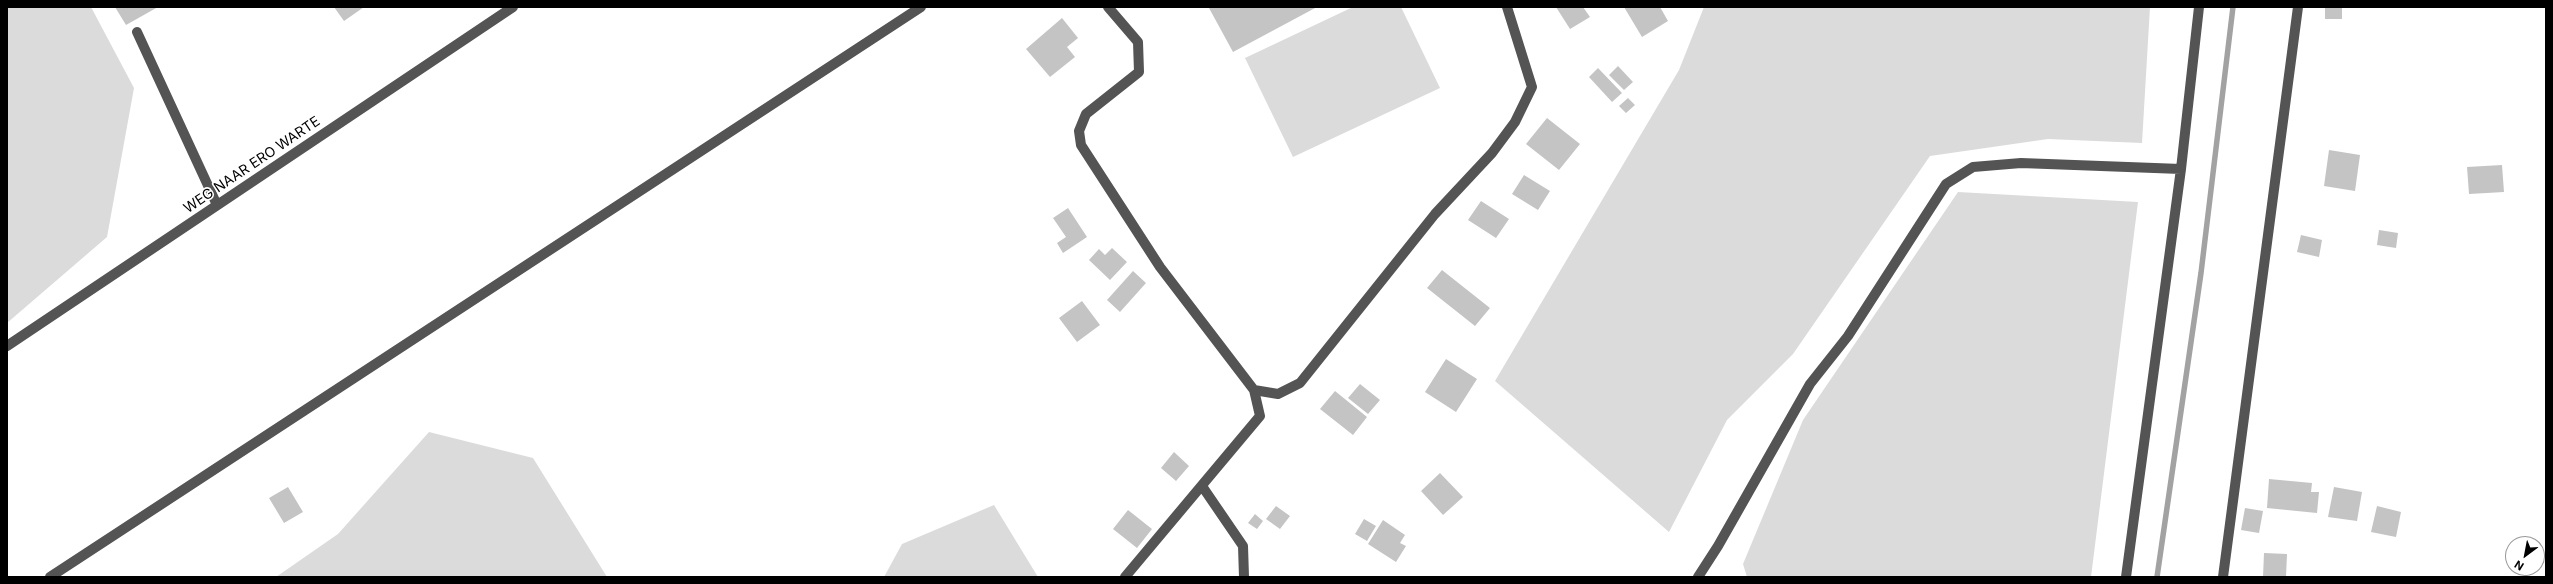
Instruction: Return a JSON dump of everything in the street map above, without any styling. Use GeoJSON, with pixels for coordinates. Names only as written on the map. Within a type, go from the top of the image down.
{"type":"FeatureCollection","features":[{"type":"Feature","properties":{"kind":"street","name":"WEG NAAR ERO WARTE"},"geometry":{"type":"LineString","coordinates":[[7,346],[513,7]]}},
{"type":"Feature","properties":{"kind":"street"},"geometry":{"type":"LineString","coordinates":[[50,577],[921,7]]}},
{"type":"Feature","properties":{"kind":"street"},"geometry":{"type":"LineString","coordinates":[[1108,7],[1138,42],[1140,72],[1086,114],[1079,131],[1081,146],[1160,267],[1254,390],[1260,416],[1125,577]]}},
{"type":"Feature","properties":{"kind":"street"},"geometry":{"type":"LineString","coordinates":[[1254,390],[1278,394],[1300,383],[1435,214],[1492,153],[1515,122],[1532,87],[1507,7]]}},
{"type":"Feature","properties":{"kind":"street"},"geometry":{"type":"LineString","coordinates":[[2126,577],[2181,170],[2198,7]]}},
{"type":"Feature","properties":{"kind":"street"},"geometry":{"type":"LineString","coordinates":[[2224,577],[2298,7]]}},
{"type":"Feature","properties":{"kind":"street"},"geometry":{"type":"LineString","coordinates":[[137,32],[217,205]]}},
{"type":"Feature","properties":{"kind":"street"},"geometry":{"type":"LineString","coordinates":[[1698,577],[1718,546],[1810,384],[1848,336],[1946,184],[1973,166],[2021,163],[2181,170]]}},
{"type":"Feature","properties":{"kind":"street"},"geometry":{"type":"LineString","coordinates":[[1202,486],[1243,546],[1244,577]]}},
{"type":"Feature","properties":{"kind":"shaded area"},"geometry":{"type":"Polygon","coordinates":[[[7,7],[91,7],[134,88],[107,237],[7,323],[7,7]]]}},
{"type":"Feature","properties":{"kind":"shaded area"},"geometry":{"type":"Polygon","coordinates":[[[1353,7],[1401,7],[1440,88],[1293,157],[1245,58],[1353,7]]]}},
{"type":"Feature","properties":{"kind":"shaded area"},"geometry":{"type":"Polygon","coordinates":[[[1704,7],[2150,7],[2142,143],[2048,139],[1930,156],[1793,354],[1727,420],[1669,532],[1495,381],[1679,70],[1704,7]]]}},
{"type":"Feature","properties":{"kind":"shaded area"},"geometry":{"type":"Polygon","coordinates":[[[1958,192],[2138,202],[2091,577],[1747,577],[1743,564],[1803,420],[1958,192]]]}},
{"type":"Feature","properties":{"kind":"shaded area"},"geometry":{"type":"Polygon","coordinates":[[[429,432],[533,458],[607,577],[276,577],[338,534],[429,432]]]}},
{"type":"Feature","properties":{"kind":"shaded area"},"geometry":{"type":"Polygon","coordinates":[[[994,505],[1038,577],[884,577],[902,544],[994,505]]]}},
{"type":"Feature","properties":{"kind":"building"},"geometry":{"type":"Polygon","coordinates":[[[115,7],[158,7],[126,25],[115,7]]]}},
{"type":"Feature","properties":{"kind":"building"},"geometry":{"type":"Polygon","coordinates":[[[334,7],[364,7],[344,21],[334,7]]]}},
{"type":"Feature","properties":{"kind":"building"},"geometry":{"type":"Polygon","coordinates":[[[1317,7],[1233,52],[1209,8],[1317,7]]]}},
{"type":"Feature","properties":{"kind":"building"},"geometry":{"type":"Polygon","coordinates":[[[1556,7],[1583,7],[1590,17],[1570,29],[1556,7]]]}},
{"type":"Feature","properties":{"kind":"building"},"geometry":{"type":"Polygon","coordinates":[[[1624,7],[1660,7],[1668,21],[1642,37],[1624,7]]]}},
{"type":"Feature","properties":{"kind":"building"},"geometry":{"type":"Polygon","coordinates":[[[2325,7],[2342,7],[2342,19],[2325,19],[2325,7]]]}},
{"type":"Feature","properties":{"kind":"building"},"geometry":{"type":"Polygon","coordinates":[[[1062,18],[1078,38],[1067,47],[1075,57],[1050,77],[1026,49],[1062,18]]]}},
{"type":"Feature","properties":{"kind":"building"},"geometry":{"type":"Polygon","coordinates":[[[1618,66],[1633,82],[1624,90],[1609,75],[1618,66]]]}},
{"type":"Feature","properties":{"kind":"building"},"geometry":{"type":"Polygon","coordinates":[[[1598,68],[1622,93],[1612,102],[1589,77],[1598,68]]]}},
{"type":"Feature","properties":{"kind":"building"},"geometry":{"type":"Polygon","coordinates":[[[1628,98],[1635,105],[1626,113],[1619,106],[1628,98]]]}},
{"type":"Feature","properties":{"kind":"building"},"geometry":{"type":"Polygon","coordinates":[[[1547,118],[1580,144],[1559,170],[1526,144],[1547,118]]]}},
{"type":"Feature","properties":{"kind":"building"},"geometry":{"type":"Polygon","coordinates":[[[2329,150],[2360,155],[2355,191],[2324,186],[2329,150]]]}},
{"type":"Feature","properties":{"kind":"building"},"geometry":{"type":"Polygon","coordinates":[[[2502,165],[2504,192],[2469,194],[2467,167],[2502,165]]]}},
{"type":"Feature","properties":{"kind":"building"},"geometry":{"type":"Polygon","coordinates":[[[1524,175],[1550,191],[1538,210],[1512,194],[1524,175]]]}},
{"type":"Feature","properties":{"kind":"building"},"geometry":{"type":"Polygon","coordinates":[[[1481,201],[1509,219],[1496,238],[1468,220],[1481,201]]]}},
{"type":"Feature","properties":{"kind":"building"},"geometry":{"type":"Polygon","coordinates":[[[1068,208],[1087,237],[1063,253],[1057,243],[1066,237],[1053,218],[1068,208]]]}},
{"type":"Feature","properties":{"kind":"building"},"geometry":{"type":"Polygon","coordinates":[[[2379,230],[2398,233],[2396,248],[2377,245],[2379,230]]]}},
{"type":"Feature","properties":{"kind":"building"},"geometry":{"type":"Polygon","coordinates":[[[2301,235],[2322,240],[2319,257],[2297,252],[2301,235]]]}},
{"type":"Feature","properties":{"kind":"building"},"geometry":{"type":"Polygon","coordinates":[[[1112,248],[1127,262],[1110,280],[1089,260],[1099,249],[1105,255],[1112,248]]]}},
{"type":"Feature","properties":{"kind":"building"},"geometry":{"type":"Polygon","coordinates":[[[1442,270],[1490,308],[1475,326],[1427,288],[1442,270]]]}},
{"type":"Feature","properties":{"kind":"building"},"geometry":{"type":"Polygon","coordinates":[[[1133,271],[1146,283],[1120,312],[1107,300],[1133,271]]]}},
{"type":"Feature","properties":{"kind":"building"},"geometry":{"type":"Polygon","coordinates":[[[1082,301],[1100,325],[1077,342],[1059,318],[1082,301]]]}},
{"type":"Feature","properties":{"kind":"building"},"geometry":{"type":"Polygon","coordinates":[[[1446,359],[1477,379],[1456,412],[1425,392],[1446,359]]]}},
{"type":"Feature","properties":{"kind":"building"},"geometry":{"type":"Polygon","coordinates":[[[1360,384],[1380,400],[1368,414],[1348,398],[1360,384]]]}},
{"type":"Feature","properties":{"kind":"building"},"geometry":{"type":"Polygon","coordinates":[[[1335,391],[1367,417],[1353,435],[1320,409],[1335,391]]]}},
{"type":"Feature","properties":{"kind":"building"},"geometry":{"type":"Polygon","coordinates":[[[1174,452],[1189,466],[1176,481],[1161,468],[1174,452]]]}},
{"type":"Feature","properties":{"kind":"building"},"geometry":{"type":"Polygon","coordinates":[[[1440,473],[1463,497],[1443,515],[1421,491],[1440,473]]]}},
{"type":"Feature","properties":{"kind":"building"},"geometry":{"type":"Polygon","coordinates":[[[2269,479],[2312,483],[2311,492],[2319,492],[2317,513],[2267,508],[2269,479]]]}},
{"type":"Feature","properties":{"kind":"building"},"geometry":{"type":"Polygon","coordinates":[[[288,487],[303,512],[284,523],[269,498],[288,487]]]}},
{"type":"Feature","properties":{"kind":"building"},"geometry":{"type":"Polygon","coordinates":[[[2334,487],[2362,492],[2357,521],[2328,517],[2334,487]]]}},
{"type":"Feature","properties":{"kind":"building"},"geometry":{"type":"Polygon","coordinates":[[[1276,506],[1290,516],[1280,529],[1266,519],[1276,506]]]}},
{"type":"Feature","properties":{"kind":"building"},"geometry":{"type":"Polygon","coordinates":[[[2377,506],[2401,512],[2396,537],[2371,532],[2377,506]]]}},
{"type":"Feature","properties":{"kind":"building"},"geometry":{"type":"Polygon","coordinates":[[[2245,508],[2263,511],[2259,533],[2241,530],[2245,508]]]}},
{"type":"Feature","properties":{"kind":"building"},"geometry":{"type":"Polygon","coordinates":[[[1128,510],[1152,529],[1137,548],[1113,529],[1128,510]]]}},
{"type":"Feature","properties":{"kind":"building"},"geometry":{"type":"Polygon","coordinates":[[[1255,514],[1263,521],[1257,529],[1248,523],[1255,514]]]}},
{"type":"Feature","properties":{"kind":"building"},"geometry":{"type":"Polygon","coordinates":[[[1364,519],[1376,526],[1367,541],[1355,534],[1364,519]]]}},
{"type":"Feature","properties":{"kind":"building"},"geometry":{"type":"Polygon","coordinates":[[[1383,520],[1405,535],[1400,543],[1406,546],[1396,562],[1368,544],[1383,520]]]}},
{"type":"Feature","properties":{"kind":"building"},"geometry":{"type":"Polygon","coordinates":[[[2264,553],[2287,554],[2286,577],[2263,577],[2264,553]]]}},
{"type":"Feature","properties":{"kind":"waterway"},"geometry":{"type":"LineString","coordinates":[[2157,577],[2201,273],[2233,7]]}}]}
